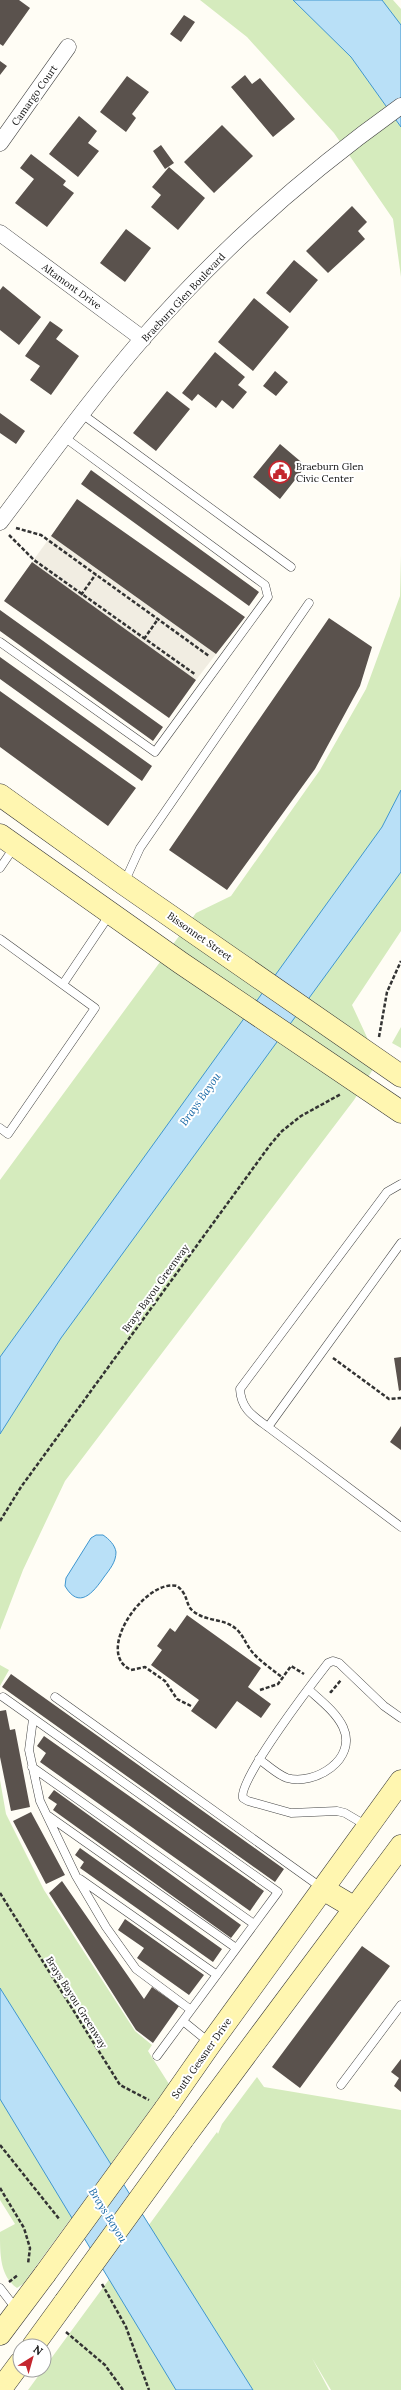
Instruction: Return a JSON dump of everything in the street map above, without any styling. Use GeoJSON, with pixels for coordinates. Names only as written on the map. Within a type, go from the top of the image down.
{"type":"FeatureCollection","features":[{"type":"Feature","properties":{"kind":"main road","name":"Bissonnet Street"},"geometry":{"type":"LineString","coordinates":[[0,794],[124,884],[202,938],[370,1046],[401,1076]]}},
{"type":"Feature","properties":{"kind":"main road"},"geometry":{"type":"LineString","coordinates":[[8,840],[181,962],[344,1084],[401,1112]]}},
{"type":"Feature","properties":{"kind":"main road"},"geometry":{"type":"LineString","coordinates":[[108,910],[124,884]]}},
{"type":"Feature","properties":{"kind":"main road","name":"South Gessner Drive"},"geometry":{"type":"LineString","coordinates":[[0,2334],[18,2310],[36,2272],[210,2043],[401,1781]]}},
{"type":"Feature","properties":{"kind":"main road"},"geometry":{"type":"LineString","coordinates":[[39,2338],[183,2139],[401,1846]]}},
{"type":"Feature","properties":{"kind":"main road"},"geometry":{"type":"LineString","coordinates":[[323,1888],[355,1908]]}},
{"type":"Feature","properties":{"kind":"main road"},"geometry":{"type":"LineString","coordinates":[[0,2390],[12,2374]]}},
{"type":"Feature","properties":{"kind":"street","name":"Camargo Court"},"geometry":{"type":"LineString","coordinates":[[0,143],[68,47]]}},
{"type":"Feature","properties":{"kind":"street","name":"Braeburn Glen Boulevard"},"geometry":{"type":"LineString","coordinates":[[6,527],[64,437],[143,338],[233,244],[271,208],[366,131],[401,106]]}},
{"type":"Feature","properties":{"kind":"street","name":"Altamont Drive"},"geometry":{"type":"LineString","coordinates":[[0,233],[143,338]]}},
{"type":"Feature","properties":{"kind":"lane"},"geometry":{"type":"LineString","coordinates":[[82,414],[291,567]]}},
{"type":"Feature","properties":{"kind":"lane"},"geometry":{"type":"LineString","coordinates":[[0,642],[155,752],[268,597],[264,585],[64,437]]}},
{"type":"Feature","properties":{"kind":"lane"},"geometry":{"type":"LineString","coordinates":[[124,884],[140,848],[309,603]]}},
{"type":"Feature","properties":{"kind":"lane"},"geometry":{"type":"LineString","coordinates":[[0,868],[8,840]]}},
{"type":"Feature","properties":{"kind":"lane"},"geometry":{"type":"LineString","coordinates":[[63,984],[106,920],[108,910]]}},
{"type":"Feature","properties":{"kind":"lane"},"geometry":{"type":"LineString","coordinates":[[0,939],[95,1008],[8,1134],[0,1128]]}},
{"type":"Feature","properties":{"kind":"lane"},"geometry":{"type":"LineString","coordinates":[[401,1184],[387,1192],[240,1389],[241,1399],[247,1411],[401,1528]]}},
{"type":"Feature","properties":{"kind":"lane"},"geometry":{"type":"LineString","coordinates":[[268,1427],[401,1243]]}},
{"type":"Feature","properties":{"kind":"lane"},"geometry":{"type":"LineString","coordinates":[[368,1827],[345,1813],[337,1811],[291,1814],[243,1798],[243,1789],[259,1759],[328,1663],[336,1662],[384,1706],[401,1718]]}},
{"type":"Feature","properties":{"kind":"lane"},"geometry":{"type":"LineString","coordinates":[[259,1759],[286,1778],[304,1779],[322,1775],[331,1769],[344,1751],[346,1739],[344,1728],[337,1718],[308,1689]]}},
{"type":"Feature","properties":{"kind":"lane"},"geometry":{"type":"LineString","coordinates":[[55,1697],[323,1888]]}},
{"type":"Feature","properties":{"kind":"lane"},"geometry":{"type":"LineString","coordinates":[[3,1698],[278,1892],[157,2056]]}},
{"type":"Feature","properties":{"kind":"lane"},"geometry":{"type":"LineString","coordinates":[[33,1719],[29,1750],[40,1800],[76,1876],[106,1927],[136,1969],[191,2010]]}},
{"type":"Feature","properties":{"kind":"lane"},"geometry":{"type":"LineString","coordinates":[[32,1767],[254,1924]]}},
{"type":"Feature","properties":{"kind":"lane"},"geometry":{"type":"LineString","coordinates":[[46,1815],[236,1948]]}},
{"type":"Feature","properties":{"kind":"lane"},"geometry":{"type":"LineString","coordinates":[[76,1876],[216,1975]]}},
{"type":"Feature","properties":{"kind":"lane"},"geometry":{"type":"LineString","coordinates":[[341,2085],[401,2005]]}},
{"type":"Feature","properties":{"kind":"lane"},"geometry":{"type":"LineString","coordinates":[[183,2021],[210,2043]]}},
{"type":"Feature","properties":{"kind":"lane"},"geometry":{"type":"LineString","coordinates":[[3,2286],[18,2310]]}},
{"type":"Feature","properties":{"kind":"path"},"geometry":{"type":"LineString","coordinates":[[6,527],[41,535],[219,663]]}},
{"type":"Feature","properties":{"kind":"path"},"geometry":{"type":"LineString","coordinates":[[6,527],[28,556],[81,595],[206,682]]}},
{"type":"Feature","properties":{"kind":"path"},"geometry":{"type":"LineString","coordinates":[[81,595],[96,574]]}},
{"type":"Feature","properties":{"kind":"path"},"geometry":{"type":"LineString","coordinates":[[144,639],[158,619]]}},
{"type":"Feature","properties":{"kind":"path"},"geometry":{"type":"LineString","coordinates":[[370,1046],[387,992],[401,961]]}},
{"type":"Feature","properties":{"kind":"path","name":"Brays Bayou Greenway"},"geometry":{"type":"LineString","coordinates":[[0,1521],[21,1486],[270,1145],[282,1131],[344,1084]]}},
{"type":"Feature","properties":{"kind":"path"},"geometry":{"type":"LineString","coordinates":[[323,1351],[389,1399],[401,1398]]}},
{"type":"Feature","properties":{"kind":"path"},"geometry":{"type":"LineString","coordinates":[[191,1706],[177,1699],[165,1681],[145,1667],[130,1670],[122,1665],[116,1655],[116,1649],[126,1620],[144,1599],[162,1586],[177,1586],[187,1596],[189,1607],[194,1612],[204,1618],[229,1624],[235,1627],[256,1657],[284,1678]]}},
{"type":"Feature","properties":{"kind":"path","name":"Brays Bayou Greenway"},"geometry":{"type":"LineString","coordinates":[[0,1893],[120,2085],[137,2096],[161,2106]]}},
{"type":"Feature","properties":{"kind":"path"},"geometry":{"type":"LineString","coordinates":[[0,2188],[24,2228],[36,2272]]}},
{"type":"Feature","properties":{"kind":"path"},"geometry":{"type":"LineString","coordinates":[[3,2286],[21,2273]]}},
{"type":"Feature","properties":{"kind":"path"},"geometry":{"type":"LineString","coordinates":[[60,2327],[105,2365],[123,2390]]}},
{"type":"Feature","properties":{"kind":"green space"},"geometry":{"type":"Polygon","coordinates":[[[200,0],[393,0],[401,9],[401,277],[393,219],[334,133],[247,37],[200,0]]]}},
{"type":"Feature","properties":{"kind":"green space"},"geometry":{"type":"Polygon","coordinates":[[[401,555],[401,931],[352,1005],[378,1061],[354,1100],[65,1481],[23,1570],[0,1630],[0,1180],[196,913],[231,896],[320,770],[366,689],[400,596],[401,555]]]}},
{"type":"Feature","properties":{"kind":"green space"},"geometry":{"type":"Polygon","coordinates":[[[401,1027],[401,1048],[392,1043],[401,1027]]]}},
{"type":"Feature","properties":{"kind":"green space"},"geometry":{"type":"Polygon","coordinates":[[[0,1665],[9,1670],[0,1686],[0,1665]]]}},
{"type":"Feature","properties":{"kind":"green space"},"geometry":{"type":"Polygon","coordinates":[[[0,1780],[6,1814],[44,1890],[135,2031],[152,2045],[148,2051],[169,2084],[23,2284],[17,2288],[11,2283],[4,2271],[0,2249],[0,2232],[15,2224],[0,2200],[0,1780]]]}},
{"type":"Feature","properties":{"kind":"green space"},"geometry":{"type":"Polygon","coordinates":[[[257,2077],[264,2087],[401,2110],[401,2390],[331,2390],[312,2358],[329,2390],[28,2390],[37,2378],[52,2378],[52,2357],[217,2132],[218,2134],[222,2124],[257,2077]]]}},
{"type":"Feature","properties":{"kind":"shaded area"},"geometry":{"type":"Polygon","coordinates":[[[51,536],[216,654],[196,680],[32,562],[51,536]]]}},
{"type":"Feature","properties":{"kind":"water"},"geometry":{"type":"Polygon","coordinates":[[[293,0],[382,0],[401,25],[401,127],[351,57],[293,0]]]}},
{"type":"Feature","properties":{"kind":"water","name":"Brays Bayou"},"geometry":{"type":"Polygon","coordinates":[[[401,790],[401,872],[61,1338],[0,1434],[0,1357],[382,827],[401,790]]]}},
{"type":"Feature","properties":{"kind":"water"},"geometry":{"type":"Polygon","coordinates":[[[96,1535],[103,1535],[111,1542],[116,1552],[115,1559],[108,1571],[91,1593],[81,1598],[75,1597],[65,1586],[66,1578],[91,1538],[96,1535]]]}},
{"type":"Feature","properties":{"kind":"water","name":"Brays Bayou"},"geometry":{"type":"Polygon","coordinates":[[[0,1988],[253,2390],[176,2390],[0,2099],[0,1988]]]}},
{"type":"Feature","properties":{"kind":"building"},"geometry":{"type":"Polygon","coordinates":[[[0,0],[19,0],[30,8],[3,46],[0,44],[0,0]]]}},
{"type":"Feature","properties":{"kind":"building"},"geometry":{"type":"Polygon","coordinates":[[[184,15],[195,22],[181,42],[170,34],[184,15]]]}},
{"type":"Feature","properties":{"kind":"building"},"geometry":{"type":"Polygon","coordinates":[[[0,61],[7,66],[0,75],[0,61]]]}},
{"type":"Feature","properties":{"kind":"building"},"geometry":{"type":"Polygon","coordinates":[[[245,75],[252,84],[260,78],[295,119],[273,137],[231,87],[245,75]]]}},
{"type":"Feature","properties":{"kind":"building"},"geometry":{"type":"Polygon","coordinates":[[[127,76],[149,92],[132,114],[136,118],[126,132],[100,112],[127,76]]]}},
{"type":"Feature","properties":{"kind":"building"},"geometry":{"type":"Polygon","coordinates":[[[79,116],[97,131],[88,143],[99,151],[78,177],[49,154],[79,116]]]}},
{"type":"Feature","properties":{"kind":"building"},"geometry":{"type":"Polygon","coordinates":[[[222,125],[253,156],[214,193],[184,162],[222,125]]]}},
{"type":"Feature","properties":{"kind":"building"},"geometry":{"type":"Polygon","coordinates":[[[161,145],[174,163],[165,169],[153,151],[161,145]]]}},
{"type":"Feature","properties":{"kind":"building"},"geometry":{"type":"Polygon","coordinates":[[[31,154],[66,181],[63,185],[74,193],[47,227],[15,203],[34,179],[20,168],[31,154]]]}},
{"type":"Feature","properties":{"kind":"building"},"geometry":{"type":"Polygon","coordinates":[[[169,167],[205,198],[178,230],[151,207],[161,195],[152,187],[169,167]]]}},
{"type":"Feature","properties":{"kind":"building"},"geometry":{"type":"Polygon","coordinates":[[[352,206],[367,222],[358,231],[365,239],[328,273],[306,251],[352,206]]]}},
{"type":"Feature","properties":{"kind":"building"},"geometry":{"type":"Polygon","coordinates":[[[126,229],[151,248],[125,282],[100,263],[126,229]]]}},
{"type":"Feature","properties":{"kind":"building"},"geometry":{"type":"Polygon","coordinates":[[[294,260],[318,280],[290,313],[266,293],[294,260]]]}},
{"type":"Feature","properties":{"kind":"building"},"geometry":{"type":"Polygon","coordinates":[[[3,286],[41,317],[19,345],[0,330],[0,290],[3,286]]]}},
{"type":"Feature","properties":{"kind":"building"},"geometry":{"type":"Polygon","coordinates":[[[254,298],[289,327],[253,371],[218,342],[254,298]]]}},
{"type":"Feature","properties":{"kind":"building"},"geometry":{"type":"Polygon","coordinates":[[[50,321],[63,330],[56,339],[79,356],[51,395],[30,380],[40,366],[25,356],[50,321]]]}},
{"type":"Feature","properties":{"kind":"building"},"geometry":{"type":"Polygon","coordinates":[[[215,352],[245,377],[238,385],[247,392],[233,409],[222,400],[216,408],[198,394],[192,401],[182,393],[215,352]]]}},
{"type":"Feature","properties":{"kind":"building"},"geometry":{"type":"Polygon","coordinates":[[[275,371],[288,382],[276,396],[263,386],[275,371]]]}},
{"type":"Feature","properties":{"kind":"building"},"geometry":{"type":"Polygon","coordinates":[[[167,391],[190,409],[156,451],[133,433],[167,391]]]}},
{"type":"Feature","properties":{"kind":"building"},"geometry":{"type":"Polygon","coordinates":[[[0,413],[25,431],[16,444],[0,433],[0,413]]]}},
{"type":"Feature","properties":{"kind":"building","name":"Braeburn Glen Civic Center"},"geometry":{"type":"Polygon","coordinates":[[[280,444],[306,466],[280,499],[253,477],[280,444]]]}},
{"type":"Feature","properties":{"kind":"building"},"geometry":{"type":"Polygon","coordinates":[[[91,470],[259,592],[249,606],[81,484],[91,470]]]}},
{"type":"Feature","properties":{"kind":"building"},"geometry":{"type":"Polygon","coordinates":[[[77,499],[245,617],[216,654],[51,536],[77,499]]]}},
{"type":"Feature","properties":{"kind":"building"},"geometry":{"type":"Polygon","coordinates":[[[32,562],[196,680],[169,718],[4,601],[32,562]]]}},
{"type":"Feature","properties":{"kind":"building"},"geometry":{"type":"Polygon","coordinates":[[[0,610],[163,727],[153,741],[0,631],[0,610]]]}},
{"type":"Feature","properties":{"kind":"building"},"geometry":{"type":"Polygon","coordinates":[[[329,618],[372,647],[360,686],[315,769],[227,890],[169,850],[329,618]]]}},
{"type":"Feature","properties":{"kind":"building"},"geometry":{"type":"Polygon","coordinates":[[[0,657],[152,766],[142,781],[0,679],[0,657]]]}},
{"type":"Feature","properties":{"kind":"building"},"geometry":{"type":"Polygon","coordinates":[[[0,691],[136,788],[108,826],[0,747],[0,691]]]}},
{"type":"Feature","properties":{"kind":"building"},"geometry":{"type":"Polygon","coordinates":[[[401,1357],[401,1390],[399,1391],[394,1358],[401,1357]]]}},
{"type":"Feature","properties":{"kind":"building"},"geometry":{"type":"Polygon","coordinates":[[[401,1426],[401,1450],[390,1442],[401,1426]]]}},
{"type":"Feature","properties":{"kind":"building"},"geometry":{"type":"Polygon","coordinates":[[[187,1615],[261,1668],[248,1687],[271,1704],[261,1718],[237,1701],[216,1729],[191,1711],[199,1700],[151,1665],[162,1650],[157,1646],[170,1628],[175,1632],[187,1615]]]}},
{"type":"Feature","properties":{"kind":"building"},"geometry":{"type":"Polygon","coordinates":[[[11,1674],[284,1869],[275,1882],[2,1687],[11,1674]]]}},
{"type":"Feature","properties":{"kind":"building"},"geometry":{"type":"Polygon","coordinates":[[[6,1710],[10,1730],[15,1729],[30,1807],[11,1811],[0,1757],[0,1711],[6,1710]]]}},
{"type":"Feature","properties":{"kind":"building"},"geometry":{"type":"Polygon","coordinates":[[[44,1736],[264,1891],[250,1911],[40,1762],[46,1753],[37,1746],[44,1736]]]}},
{"type":"Feature","properties":{"kind":"building"},"geometry":{"type":"Polygon","coordinates":[[[54,1790],[241,1925],[231,1938],[53,1810],[57,1804],[48,1798],[54,1790]]]}},
{"type":"Feature","properties":{"kind":"building"},"geometry":{"type":"Polygon","coordinates":[[[31,1812],[65,1875],[46,1884],[13,1821],[31,1812]]]}},
{"type":"Feature","properties":{"kind":"building"},"geometry":{"type":"Polygon","coordinates":[[[80,1848],[222,1949],[213,1962],[80,1868],[84,1862],[75,1855],[80,1848]]]}},
{"type":"Feature","properties":{"kind":"building"},"geometry":{"type":"Polygon","coordinates":[[[62,1881],[144,1999],[152,1987],[179,2006],[153,2043],[136,2030],[49,1893],[62,1881]]]}},
{"type":"Feature","properties":{"kind":"building"},"geometry":{"type":"Polygon","coordinates":[[[125,1919],[204,1975],[189,1995],[137,1958],[144,1948],[118,1930],[125,1919]]]}},
{"type":"Feature","properties":{"kind":"building"},"geometry":{"type":"Polygon","coordinates":[[[362,1946],[390,1966],[300,2088],[272,2067],[362,1946]]]}},
{"type":"Feature","properties":{"kind":"building"},"geometry":{"type":"Polygon","coordinates":[[[401,2059],[401,2092],[394,2086],[399,2078],[391,2072],[401,2059]]]}},
{"type":"Feature","properties":{"kind":"place","name":"Braeburn Glen Civic Center"},"geometry":{"type":"Point","coordinates":[280,472]}}]}
